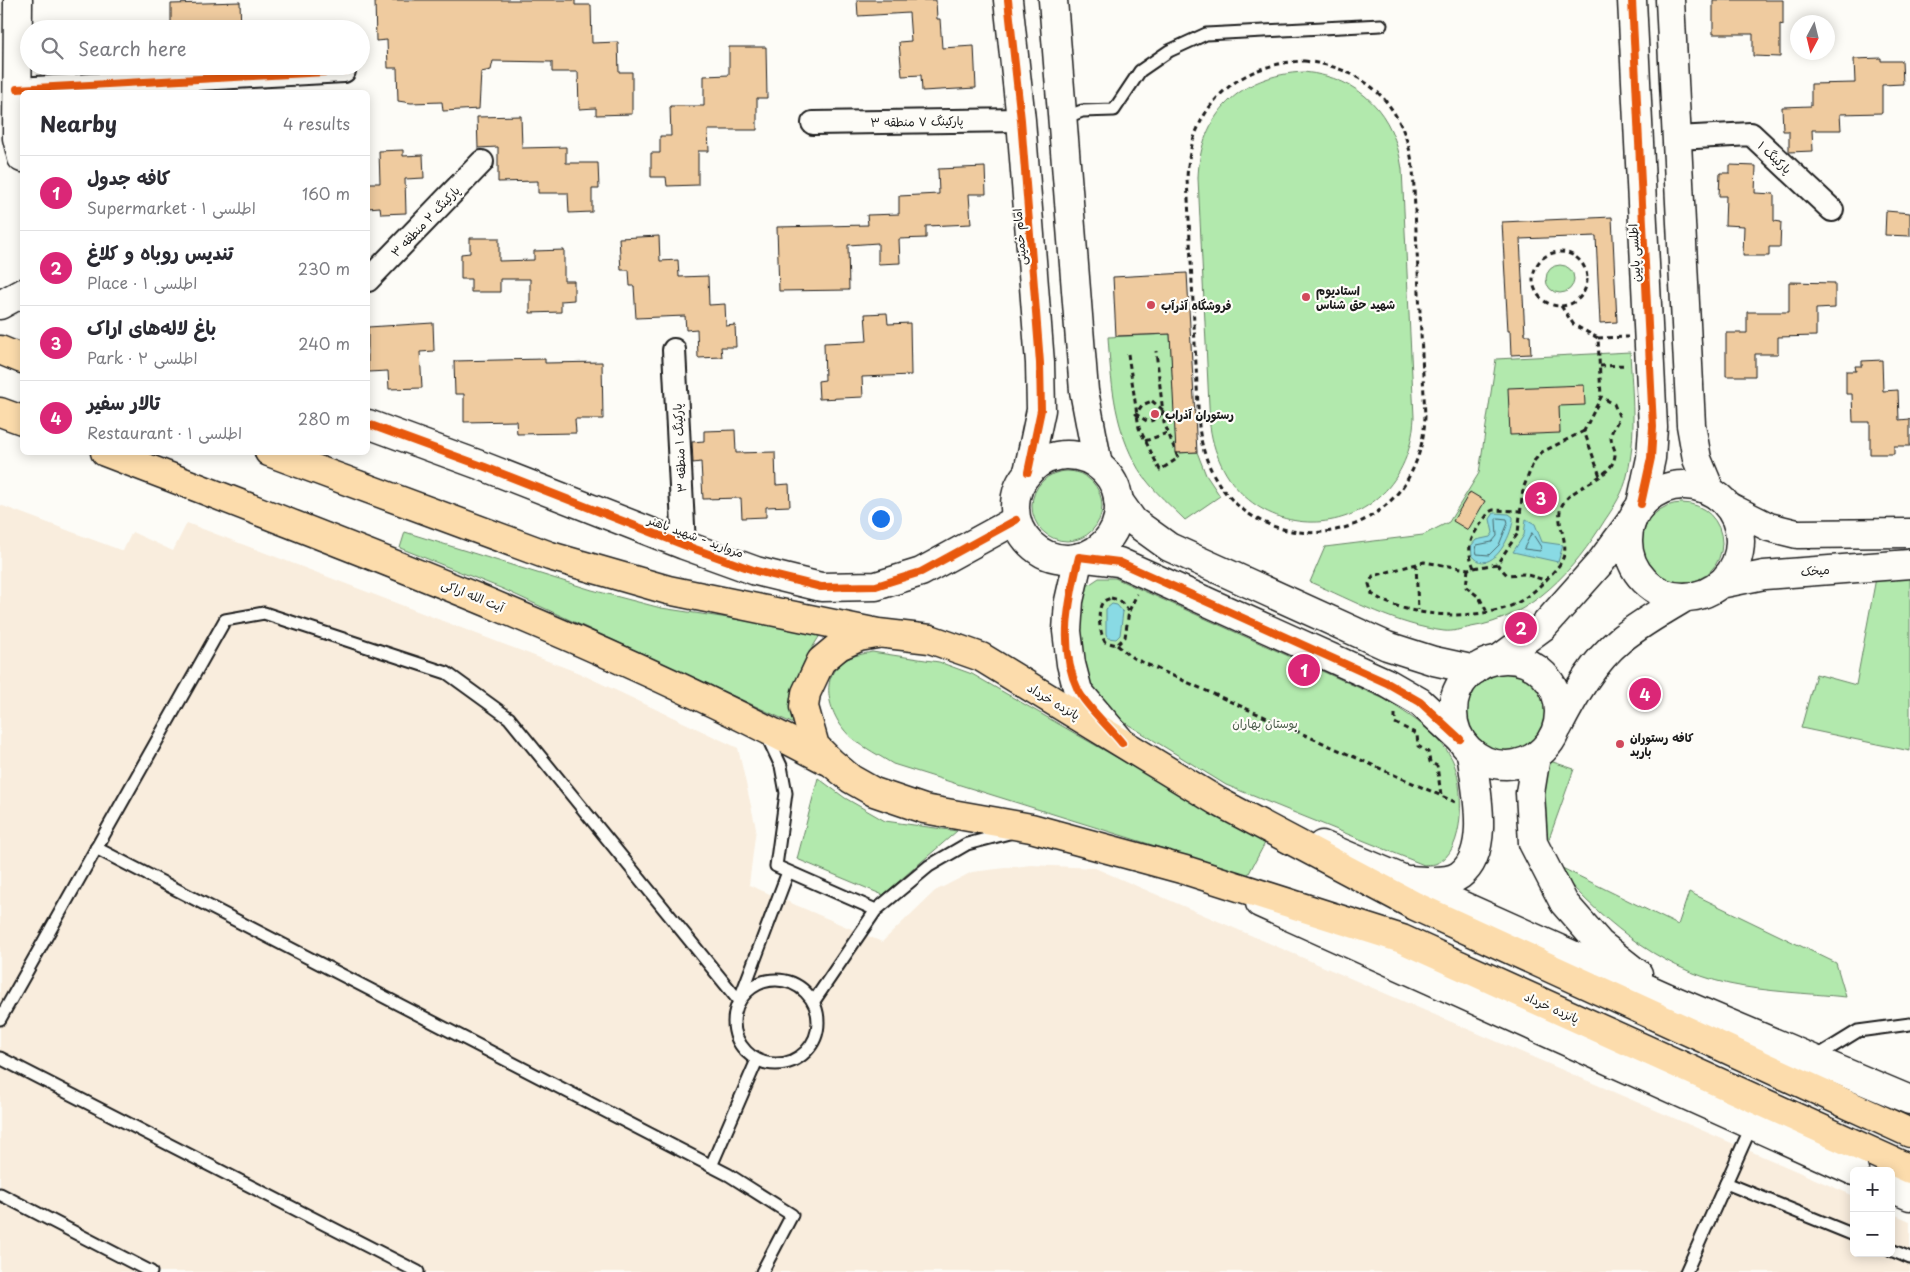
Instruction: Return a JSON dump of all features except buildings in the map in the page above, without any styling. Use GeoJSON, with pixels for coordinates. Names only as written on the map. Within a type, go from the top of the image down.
{"type":"FeatureCollection","features":[{"type":"Feature","properties":{"kind":"main road"},"geometry":{"type":"LineString","coordinates":[[0,350],[20,358]]}},
{"type":"Feature","properties":{"kind":"main road"},"geometry":{"type":"LineString","coordinates":[[0,412],[20,419]]}},
{"type":"Feature","properties":{"kind":"main road","name":"آیت الله اراکی"},"geometry":{"type":"LineString","coordinates":[[114,455],[508,610],[762,726],[830,762]]}},
{"type":"Feature","properties":{"kind":"main road"},"geometry":{"type":"LineString","coordinates":[[277,455],[550,556],[668,590],[878,633]]}},
{"type":"Feature","properties":{"kind":"main road"},"geometry":{"type":"LineString","coordinates":[[830,762],[815,746],[810,734],[804,707],[806,693],[821,661],[839,646],[878,633]]}},
{"type":"Feature","properties":{"kind":"main road","name":"پانزده خرداد"},"geometry":{"type":"LineString","coordinates":[[878,633],[930,639],[981,657],[1217,801],[1415,906],[1910,1133]]}},
{"type":"Feature","properties":{"kind":"main road","name":"پانزده خرداد"},"geometry":{"type":"LineString","coordinates":[[830,762],[866,788],[898,802],[924,809],[1031,828],[1185,870],[1402,939],[1910,1169]]}},
{"type":"Feature","properties":{"kind":"street"},"geometry":{"type":"LineString","coordinates":[[13,145],[17,89],[18,0]]}},
{"type":"Feature","properties":{"kind":"street","name":"امام خمینی"},"geometry":{"type":"LineString","coordinates":[[1008,0],[1021,120],[1040,363],[1041,410],[1028,472]]}},
{"type":"Feature","properties":{"kind":"street"},"geometry":{"type":"LineString","coordinates":[[1053,0],[1064,118],[1084,391],[1098,465]]}},
{"type":"Feature","properties":{"kind":"street","name":"اطلسی پایین"},"geometry":{"type":"LineString","coordinates":[[1632,0],[1653,427],[1651,458],[1636,512]]}},
{"type":"Feature","properties":{"kind":"street"},"geometry":{"type":"LineString","coordinates":[[1670,0],[1691,425],[1697,459],[1710,490]]}},
{"type":"Feature","properties":{"kind":"street"},"geometry":{"type":"LineString","coordinates":[[17,89],[258,75]]}},
{"type":"Feature","properties":{"kind":"street","name":"پارکینگ ۷ منطقه ۳"},"geometry":{"type":"LineString","coordinates":[[813,123],[1021,120]]}},
{"type":"Feature","properties":{"kind":"street","name":"پارکینگ ۱"},"geometry":{"type":"LineString","coordinates":[[1677,138],[1751,134],[1832,210]]}},
{"type":"Feature","properties":{"kind":"street","name":"پارکینگ ۲ منطقه ۳"},"geometry":{"type":"LineString","coordinates":[[370,278],[482,162]]}},
{"type":"Feature","properties":{"kind":"street"},"geometry":{"type":"LineString","coordinates":[[1642,190],[1679,187]]}},
{"type":"Feature","properties":{"kind":"street"},"geometry":{"type":"LineString","coordinates":[[0,305],[20,294]]}},
{"type":"Feature","properties":{"kind":"street","name":"پارکینگ ۱ منطقه ۳"},"geometry":{"type":"LineString","coordinates":[[674,350],[684,545]]}},
{"type":"Feature","properties":{"kind":"street","name":"مروارید - شهید باهنر"},"geometry":{"type":"LineString","coordinates":[[370,425],[485,467],[684,545],[756,571],[821,588],[876,586],[921,572],[1016,520]]}},
{"type":"Feature","properties":{"kind":"street"},"geometry":{"type":"LineString","coordinates":[[1079,557],[1093,551],[1105,542],[1116,522],[1118,500],[1114,485],[1098,465],[1085,458],[1070,455],[1055,456],[1040,462],[1028,472],[1016,494],[1016,520],[1030,543],[1040,551],[1052,557],[1079,557],[1119,562],[1387,683],[1420,702],[1465,746],[1486,761],[1502,765],[1520,764],[1536,756],[1549,744],[1576,693],[1620,640],[1649,618],[1686,597]]}},
{"type":"Feature","properties":{"kind":"street"},"geometry":{"type":"LineString","coordinates":[[1405,880],[1435,882],[1460,875],[1475,855],[1479,826],[1478,812],[1465,746],[1453,723],[1453,705],[1458,689],[1468,675],[1487,664],[1550,619],[1600,563],[1636,512],[1656,492],[1673,485],[1692,485],[1710,490],[1731,508],[1769,527],[1797,534],[1910,533]]}},
{"type":"Feature","properties":{"kind":"street"},"geometry":{"type":"LineString","coordinates":[[1118,500],[1133,521],[1169,547],[1387,646],[1434,661],[1487,664],[1516,659],[1534,666],[1547,678],[1556,693],[1560,710],[1557,728]]}},
{"type":"Feature","properties":{"kind":"street"},"geometry":{"type":"LineString","coordinates":[[1636,512],[1628,538],[1630,556],[1638,573],[1651,586],[1668,594],[1686,597],[1704,594],[1720,584],[1732,572],[1739,556],[1740,532],[1731,508]]}},
{"type":"Feature","properties":{"kind":"street"},"geometry":{"type":"LineString","coordinates":[[1079,557],[1069,601],[1067,631],[1071,664],[1078,691],[1122,743]]}},
{"type":"Feature","properties":{"kind":"street","name":"میخک"},"geometry":{"type":"LineString","coordinates":[[1720,584],[1764,575],[1910,564]]}},
{"type":"Feature","properties":{"kind":"street"},"geometry":{"type":"LineString","coordinates":[[1536,756],[1530,793],[1533,843],[1564,903],[1600,944],[1666,998]]}},
{"type":"Feature","properties":{"kind":"street","name":"پانزده خرداد"},"geometry":{"type":"LineString","coordinates":[[1217,801],[1405,880],[1666,998],[1910,1100]]}},
{"type":"Feature","properties":{"kind":"street","name":"پانزده خرداد"},"geometry":{"type":"LineString","coordinates":[[1185,870],[1850,1169]]}},
{"type":"Feature","properties":{"kind":"street"},"geometry":{"type":"LineString","coordinates":[[1895,1190],[1910,1196]]}},
{"type":"Feature","properties":{"kind":"lane"},"geometry":{"type":"LineString","coordinates":[[1064,118],[1082,111],[1114,110],[1140,71],[1169,51],[1206,34],[1381,25]]}},
{"type":"Feature","properties":{"kind":"lane"},"geometry":{"type":"LineString","coordinates":[[0,1019],[225,620],[264,613],[446,674],[509,718],[739,1001]]}},
{"type":"Feature","properties":{"kind":"lane"},"geometry":{"type":"LineString","coordinates":[[762,726],[781,766],[786,793],[776,866],[876,910]]}},
{"type":"Feature","properties":{"kind":"lane"},"geometry":{"type":"LineString","coordinates":[[814,1001],[876,910],[929,866],[967,844],[1031,828]]}},
{"type":"Feature","properties":{"kind":"lane"},"geometry":{"type":"LineString","coordinates":[[96,848],[711,1166],[792,1215],[762,1272]]}},
{"type":"Feature","properties":{"kind":"lane"},"geometry":{"type":"LineString","coordinates":[[739,1001],[747,991],[758,984],[770,980],[783,980],[795,984],[806,991],[814,1001],[819,1027],[815,1040],[797,1060],[784,1064],[770,1064],[758,1060],[746,1052],[736,1034],[734,1014],[788,872]]}},
{"type":"Feature","properties":{"kind":"lane"},"geometry":{"type":"LineString","coordinates":[[1812,1059],[1858,1031],[1910,1024]]}},
{"type":"Feature","properties":{"kind":"lane"},"geometry":{"type":"LineString","coordinates":[[0,1058],[418,1272]]}},
{"type":"Feature","properties":{"kind":"lane"},"geometry":{"type":"LineString","coordinates":[[711,1166],[758,1060]]}},
{"type":"Feature","properties":{"kind":"lane"},"geometry":{"type":"LineString","coordinates":[[1686,1272],[1752,1125]]}},
{"type":"Feature","properties":{"kind":"lane"},"geometry":{"type":"LineString","coordinates":[[1726,1183],[1850,1233]]}},
{"type":"Feature","properties":{"kind":"lane"},"geometry":{"type":"LineString","coordinates":[[0,1194],[151,1272]]}},
{"type":"Feature","properties":{"kind":"lane"},"geometry":{"type":"LineString","coordinates":[[1895,1252],[1910,1258]]}},
{"type":"Feature","properties":{"kind":"path"},"geometry":{"type":"LineString","coordinates":[[1285,62],[1323,63],[1357,76],[1373,87],[1397,115],[1405,132],[1413,168],[1425,416],[1421,453],[1404,486],[1378,512],[1345,529],[1308,534],[1272,526],[1240,508],[1215,480],[1204,454],[1199,427],[1188,160],[1198,124],[1208,109],[1220,94],[1250,73],[1285,62]]}},
{"type":"Feature","properties":{"kind":"path"},"geometry":{"type":"LineString","coordinates":[[1561,306],[1572,303],[1582,296],[1587,284],[1587,273],[1581,262],[1572,254],[1560,252],[1548,255],[1539,262],[1534,273],[1534,285],[1540,296],[1549,303],[1561,306],[1574,325],[1598,338],[1601,397],[1584,432],[1537,457],[1525,482],[1518,533],[1497,564],[1468,569],[1433,563],[1416,564],[1393,573],[1373,576],[1369,584],[1372,594],[1393,604],[1418,610],[1450,614],[1487,612],[1516,603],[1546,580],[1561,564],[1565,555],[1566,545],[1561,525],[1560,510],[1564,502],[1578,489],[1609,470],[1614,462],[1615,452],[1611,436],[1618,416],[1614,404],[1601,397]]}},
{"type":"Feature","properties":{"kind":"path"},"geometry":{"type":"LineString","coordinates":[[1128,354],[1136,414],[1145,441],[1160,470],[1178,458],[1167,434],[1156,351]]}},
{"type":"Feature","properties":{"kind":"path"},"geometry":{"type":"LineString","coordinates":[[1136,414],[1147,402],[1152,401],[1163,410]]}},
{"type":"Feature","properties":{"kind":"path"},"geometry":{"type":"LineString","coordinates":[[1136,414],[1142,420],[1154,422],[1163,410]]}},
{"type":"Feature","properties":{"kind":"path"},"geometry":{"type":"LineString","coordinates":[[1584,432],[1600,476]]}},
{"type":"Feature","properties":{"kind":"path"},"geometry":{"type":"LineString","coordinates":[[1145,441],[1167,434]]}},
{"type":"Feature","properties":{"kind":"path"},"geometry":{"type":"LineString","coordinates":[[1474,568],[1469,556],[1469,545],[1489,512],[1493,510],[1520,511]]}},
{"type":"Feature","properties":{"kind":"path"},"geometry":{"type":"LineString","coordinates":[[1416,564],[1418,610]]}},
{"type":"Feature","properties":{"kind":"path"},"geometry":{"type":"LineString","coordinates":[[1497,564],[1507,575],[1524,574],[1546,580]]}},
{"type":"Feature","properties":{"kind":"path"},"geometry":{"type":"LineString","coordinates":[[1468,569],[1466,587],[1479,597],[1487,612]]}},
{"type":"Feature","properties":{"kind":"path"},"geometry":{"type":"LineString","coordinates":[[1118,645],[1126,637],[1129,610],[1119,600],[1111,598],[1103,602],[1101,608],[1100,636],[1105,642],[1118,645],[1132,658],[1478,812]]}},
{"type":"Feature","properties":{"kind":"path"},"geometry":{"type":"LineString","coordinates":[[1387,683],[1384,706],[1395,713],[1395,723],[1417,734],[1418,746],[1428,752],[1430,762],[1437,766],[1442,796]]}},
{"type":"Feature","properties":{"kind":"shaded area"},"geometry":{"type":"Polygon","coordinates":[[[0,505],[123,551],[132,532],[173,551],[187,523],[579,673],[738,748],[756,828],[749,885],[882,942],[935,891],[972,872],[1031,865],[1095,868],[1850,1194],[1850,1257],[1895,1257],[1895,1215],[1910,1221],[1910,1272],[0,1272],[0,505]]]}},
{"type":"Feature","properties":{"kind":"green space","name":"استادیوم شهید حق شناس"},"geometry":{"type":"Polygon","coordinates":[[[1304,72],[1342,82],[1358,91],[1383,115],[1398,149],[1402,169],[1414,417],[1404,462],[1382,494],[1352,514],[1316,522],[1281,517],[1249,500],[1224,469],[1210,426],[1198,178],[1206,135],[1216,117],[1228,102],[1243,90],[1261,81],[1281,75],[1304,72]]]}},
{"type":"Feature","properties":{"kind":"green space"},"geometry":{"type":"Polygon","coordinates":[[[1560,265],[1570,269],[1574,279],[1570,289],[1560,293],[1550,289],[1546,279],[1550,269],[1560,265]]]}},
{"type":"Feature","properties":{"kind":"green space"},"geometry":{"type":"Polygon","coordinates":[[[1170,334],[1177,453],[1197,452],[1206,475],[1220,496],[1185,520],[1144,477],[1127,447],[1115,401],[1109,353],[1108,337],[1170,334]]]}},
{"type":"Feature","properties":{"kind":"green space"},"geometry":{"type":"Polygon","coordinates":[[[1630,352],[1633,430],[1630,461],[1624,487],[1612,510],[1580,557],[1549,589],[1532,602],[1513,614],[1493,622],[1458,630],[1444,631],[1392,618],[1310,582],[1325,547],[1423,535],[1449,522],[1479,473],[1496,359],[1630,352]]]}},
{"type":"Feature","properties":{"kind":"green space"},"geometry":{"type":"Polygon","coordinates":[[[1074,471],[1087,477],[1096,486],[1100,492],[1102,506],[1100,520],[1092,531],[1081,539],[1060,541],[1053,539],[1042,531],[1034,520],[1032,499],[1034,492],[1042,481],[1053,473],[1074,471]]]}},
{"type":"Feature","properties":{"kind":"green space"},"geometry":{"type":"Polygon","coordinates":[[[1682,503],[1697,506],[1710,515],[1719,528],[1722,543],[1719,558],[1710,571],[1697,580],[1682,583],[1667,580],[1654,571],[1645,558],[1642,543],[1645,528],[1654,515],[1667,506],[1682,503]]]}},
{"type":"Feature","properties":{"kind":"green space"},"geometry":{"type":"Polygon","coordinates":[[[405,532],[592,590],[661,608],[822,632],[807,656],[798,676],[794,697],[796,725],[503,589],[400,548],[405,532]]]}},
{"type":"Feature","properties":{"kind":"green space"},"geometry":{"type":"Polygon","coordinates":[[[1910,576],[1910,751],[1801,728],[1816,674],[1856,685],[1876,578],[1910,576]]]}},
{"type":"Feature","properties":{"kind":"green space","name":"بوستان بهاران"},"geometry":{"type":"Polygon","coordinates":[[[1099,578],[1115,578],[1384,699],[1431,732],[1452,759],[1459,784],[1460,817],[1458,833],[1453,847],[1445,858],[1435,864],[1424,865],[1226,785],[1095,704],[1076,671],[1084,588],[1099,578]]]}},
{"type":"Feature","properties":{"kind":"green space"},"geometry":{"type":"Polygon","coordinates":[[[872,652],[939,662],[972,674],[1265,843],[1248,875],[893,764],[853,739],[845,731],[833,711],[830,699],[831,677],[836,668],[852,657],[872,652]]]}},
{"type":"Feature","properties":{"kind":"green space"},"geometry":{"type":"Polygon","coordinates":[[[1506,669],[1529,676],[1541,688],[1548,711],[1541,734],[1529,746],[1506,753],[1483,746],[1471,734],[1464,711],[1471,688],[1483,676],[1506,669]]]}},
{"type":"Feature","properties":{"kind":"green space"},"geometry":{"type":"Polygon","coordinates":[[[1550,761],[1574,769],[1545,850],[1532,814],[1550,761]]]}},
{"type":"Feature","properties":{"kind":"green space"},"geometry":{"type":"Polygon","coordinates":[[[818,778],[845,798],[885,821],[957,831],[883,895],[797,859],[818,778]]]}},
{"type":"Feature","properties":{"kind":"green space"},"geometry":{"type":"Polygon","coordinates":[[[1550,862],[1678,925],[1689,892],[1836,963],[1846,997],[1743,987],[1702,976],[1676,966],[1652,952],[1608,920],[1550,862]]]}},
{"type":"Feature","properties":{"kind":"water"},"geometry":{"type":"Polygon","coordinates":[[[1494,513],[1509,514],[1513,517],[1510,533],[1500,551],[1493,558],[1486,562],[1479,561],[1472,555],[1471,546],[1476,540],[1490,537],[1493,533],[1490,519],[1494,513]]]}},
{"type":"Feature","properties":{"kind":"water"},"geometry":{"type":"Polygon","coordinates":[[[1526,519],[1535,524],[1542,542],[1563,545],[1558,562],[1513,552],[1524,535],[1526,519]]]}},
{"type":"Feature","properties":{"kind":"water"},"geometry":{"type":"Polygon","coordinates":[[[1112,604],[1117,605],[1123,612],[1120,635],[1116,639],[1108,638],[1106,634],[1106,609],[1112,604]]]}},
{"type":"Feature","properties":{"kind":"cycle path"},"geometry":{"type":"LineString","coordinates":[[1008,0],[1021,120],[1040,363],[1041,410],[1028,472]]}},
{"type":"Feature","properties":{"kind":"cycle path"},"geometry":{"type":"LineString","coordinates":[[1632,0],[1653,427],[1651,458],[1641,504]]}},
{"type":"Feature","properties":{"kind":"cycle path"},"geometry":{"type":"LineString","coordinates":[[17,89],[271,75]]}},
{"type":"Feature","properties":{"kind":"cycle path"},"geometry":{"type":"LineString","coordinates":[[370,425],[756,571],[821,587],[876,586],[921,572],[1016,520]]}},
{"type":"Feature","properties":{"kind":"cycle path"},"geometry":{"type":"LineString","coordinates":[[1122,743],[1081,696],[1068,658],[1067,624],[1079,557],[1119,562],[1387,683],[1420,702],[1460,739]]}},
{"type":"Feature","properties":{"kind":"place","name":"استادیوم شهید حق شناس"},"geometry":{"type":"Point","coordinates":[1306,297]}},
{"type":"Feature","properties":{"kind":"place","name":"فروشگاه آذرآب"},"geometry":{"type":"Point","coordinates":[1151,305]}},
{"type":"Feature","properties":{"kind":"place","name":"رستوران آذراب"},"geometry":{"type":"Point","coordinates":[1155,414]}},
{"type":"Feature","properties":{"kind":"place","name":"باغ لاله‌های اراک"},"geometry":{"type":"Point","coordinates":[1541,498]}},
{"type":"Feature","properties":{"kind":"place","name":"تندیس روباه و کلاغ"},"geometry":{"type":"Point","coordinates":[1521,628]}},
{"type":"Feature","properties":{"kind":"place","name":"کافه جدول"},"geometry":{"type":"Point","coordinates":[1304,670]}},
{"type":"Feature","properties":{"kind":"place","name":"تالار سفیر"},"geometry":{"type":"Point","coordinates":[1645,694]}},
{"type":"Feature","properties":{"kind":"place","name":"کافه رستوران باربد"},"geometry":{"type":"Point","coordinates":[1620,744]}}]}
